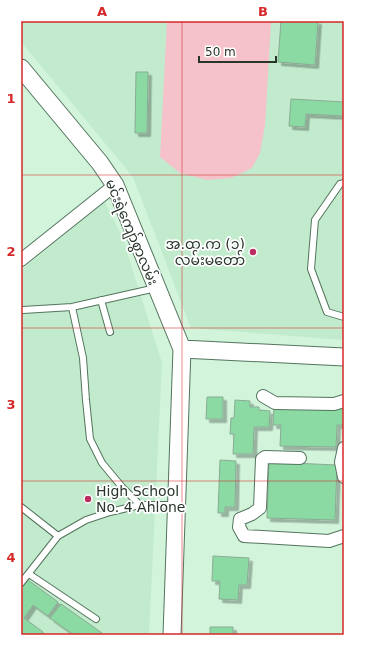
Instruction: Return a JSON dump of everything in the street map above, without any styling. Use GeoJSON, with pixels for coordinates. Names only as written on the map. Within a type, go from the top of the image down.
{"type":"FeatureCollection","features":[{"type":"Feature","properties":{"kind":"main road","name":"မင်းရဲကျော်စွာလမ်း"},"geometry":{"type":"LineString","coordinates":[[25,76],[100,163],[115,185],[182,349],[172,635]]}},
{"type":"Feature","properties":{"kind":"main road"},"geometry":{"type":"LineString","coordinates":[[182,349],[344,357]]}},
{"type":"Feature","properties":{"kind":"street"},"geometry":{"type":"LineString","coordinates":[[21,260],[115,185]]}},
{"type":"Feature","properties":{"kind":"street"},"geometry":{"type":"LineString","coordinates":[[263,396],[275,403],[334,404],[344,401]]}},
{"type":"Feature","properties":{"kind":"street"},"geometry":{"type":"LineString","coordinates":[[344,448],[341,462],[344,477]]}},
{"type":"Feature","properties":{"kind":"street"},"geometry":{"type":"LineString","coordinates":[[300,458],[265,457],[262,459],[260,508],[252,514],[240,519],[239,527],[244,536],[329,541],[344,536]]}},
{"type":"Feature","properties":{"kind":"lane"},"geometry":{"type":"LineString","coordinates":[[344,184],[340,184],[315,220],[311,269],[327,312],[344,317]]}},
{"type":"Feature","properties":{"kind":"lane"},"geometry":{"type":"LineString","coordinates":[[23,310],[72,307],[156,288]]}},
{"type":"Feature","properties":{"kind":"lane"},"geometry":{"type":"LineString","coordinates":[[102,300],[110,332]]}},
{"type":"Feature","properties":{"kind":"lane"},"geometry":{"type":"LineString","coordinates":[[72,307],[83,358],[90,440],[102,463],[122,487],[140,505]]}},
{"type":"Feature","properties":{"kind":"lane"},"geometry":{"type":"LineString","coordinates":[[21,583],[58,536],[92,518],[140,505],[177,505]]}},
{"type":"Feature","properties":{"kind":"lane"},"geometry":{"type":"LineString","coordinates":[[21,507],[58,536]]}},
{"type":"Feature","properties":{"kind":"lane"},"geometry":{"type":"LineString","coordinates":[[29,574],[96,619]]}},
{"type":"Feature","properties":{"kind":"shaded area","name":"အ.ထ.က (၁) လမ်းမတော်"},"geometry":{"type":"Polygon","coordinates":[[[21,21],[344,21],[344,340],[191,328],[133,177],[21,42],[21,21]]]}},
{"type":"Feature","properties":{"kind":"shaded area"},"geometry":{"type":"Polygon","coordinates":[[[167,21],[269,21],[271,23],[265,125],[260,153],[252,168],[231,178],[207,180],[180,173],[160,157],[167,21]]]}},
{"type":"Feature","properties":{"kind":"shaded area","name":"High School No. 4 Ahlone"},"geometry":{"type":"Polygon","coordinates":[[[105,202],[122,236],[162,363],[149,635],[21,635],[21,270],[105,202]]]}},
{"type":"Feature","properties":{"kind":"building"},"geometry":{"type":"Polygon","coordinates":[[[281,21],[318,21],[315,65],[278,62],[281,21]]]}},
{"type":"Feature","properties":{"kind":"building"},"geometry":{"type":"Polygon","coordinates":[[[136,72],[148,72],[147,133],[135,133],[136,72]]]}},
{"type":"Feature","properties":{"kind":"building"},"geometry":{"type":"Polygon","coordinates":[[[291,99],[344,102],[344,116],[306,114],[305,127],[289,126],[291,99]]]}},
{"type":"Feature","properties":{"kind":"building"},"geometry":{"type":"Polygon","coordinates":[[[207,397],[223,397],[223,419],[206,419],[207,397]]]}},
{"type":"Feature","properties":{"kind":"building"},"geometry":{"type":"Polygon","coordinates":[[[235,400],[250,401],[250,407],[259,407],[259,410],[270,411],[269,427],[254,427],[253,454],[233,454],[234,434],[230,434],[231,418],[234,418],[235,400]]]}},
{"type":"Feature","properties":{"kind":"building"},"geometry":{"type":"Polygon","coordinates":[[[274,407],[344,409],[344,425],[337,425],[336,447],[280,446],[281,425],[273,425],[274,407]]]}},
{"type":"Feature","properties":{"kind":"building"},"geometry":{"type":"Polygon","coordinates":[[[220,460],[236,461],[235,507],[225,507],[225,513],[218,513],[220,460]]]}},
{"type":"Feature","properties":{"kind":"building"},"geometry":{"type":"Polygon","coordinates":[[[269,462],[337,465],[335,520],[267,518],[269,462]]]}},
{"type":"Feature","properties":{"kind":"building"},"geometry":{"type":"Polygon","coordinates":[[[213,556],[249,558],[247,585],[239,585],[238,600],[219,599],[220,581],[212,581],[213,556]]]}},
{"type":"Feature","properties":{"kind":"building"},"geometry":{"type":"Polygon","coordinates":[[[28,580],[58,602],[48,616],[33,605],[24,618],[43,632],[41,635],[21,635],[21,589],[28,580]]]}},
{"type":"Feature","properties":{"kind":"building"},"geometry":{"type":"Polygon","coordinates":[[[61,604],[102,633],[100,635],[74,635],[50,618],[61,604]]]}},
{"type":"Feature","properties":{"kind":"building"},"geometry":{"type":"Polygon","coordinates":[[[210,627],[233,627],[233,635],[210,635],[210,627]]]}},
{"type":"Feature","properties":{"kind":"place","name":"အ.ထ.က (၁) လမ်းမတော်"},"geometry":{"type":"Point","coordinates":[253,252]}},
{"type":"Feature","properties":{"kind":"place","name":"High School No. 4 Ahlone"},"geometry":{"type":"Point","coordinates":[88,499]}}]}
